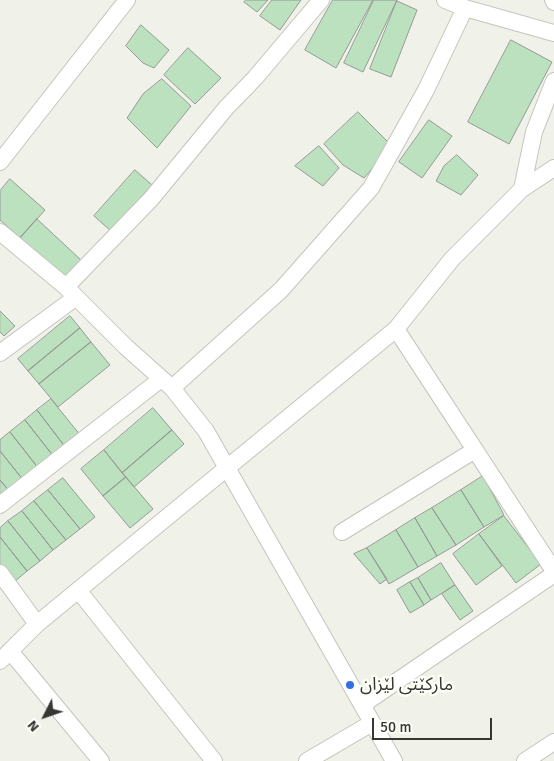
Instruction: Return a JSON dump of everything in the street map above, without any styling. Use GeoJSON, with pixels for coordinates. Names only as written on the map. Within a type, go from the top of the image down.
{"type":"FeatureCollection","features":[{"type":"Feature","properties":{"kind":"street"},"geometry":{"type":"LineString","coordinates":[[0,353],[70,293],[226,108],[255,78],[321,0]]}},
{"type":"Feature","properties":{"kind":"street"},"geometry":{"type":"LineString","coordinates":[[445,0],[465,8],[554,33]]}},
{"type":"Feature","properties":{"kind":"street"},"geometry":{"type":"LineString","coordinates":[[0,162],[124,1]]}},
{"type":"Feature","properties":{"kind":"street"},"geometry":{"type":"LineString","coordinates":[[0,505],[166,384],[281,290],[370,188],[426,90],[465,8]]}},
{"type":"Feature","properties":{"kind":"street"},"geometry":{"type":"LineString","coordinates":[[522,189],[534,132],[554,82]]}},
{"type":"Feature","properties":{"kind":"street"},"geometry":{"type":"LineString","coordinates":[[101,761],[5,656],[37,624],[396,329],[452,259],[522,189],[554,168]]}},
{"type":"Feature","properties":{"kind":"street"},"geometry":{"type":"LineString","coordinates":[[0,232],[70,293],[166,384],[206,431],[394,761]]}},
{"type":"Feature","properties":{"kind":"street"},"geometry":{"type":"LineString","coordinates":[[362,704],[554,572],[396,329]]}},
{"type":"Feature","properties":{"kind":"street"},"geometry":{"type":"LineString","coordinates":[[342,532],[475,450]]}},
{"type":"Feature","properties":{"kind":"street"},"geometry":{"type":"LineString","coordinates":[[0,573],[37,624]]}},
{"type":"Feature","properties":{"kind":"street"},"geometry":{"type":"LineString","coordinates":[[78,590],[214,761]]}},
{"type":"Feature","properties":{"kind":"street"},"geometry":{"type":"LineString","coordinates":[[307,761],[372,723]]}},
{"type":"Feature","properties":{"kind":"street"},"geometry":{"type":"LineString","coordinates":[[525,761],[554,742]]}},
{"type":"Feature","properties":{"kind":"building"},"geometry":{"type":"Polygon","coordinates":[[[246,0],[268,0],[257,12],[244,2],[246,0]]]}},
{"type":"Feature","properties":{"kind":"building"},"geometry":{"type":"Polygon","coordinates":[[[272,0],[301,0],[280,30],[260,16],[272,0]]]}},
{"type":"Feature","properties":{"kind":"building"},"geometry":{"type":"Polygon","coordinates":[[[333,0],[373,0],[336,68],[305,50],[333,0]]]}},
{"type":"Feature","properties":{"kind":"building"},"geometry":{"type":"Polygon","coordinates":[[[374,0],[397,0],[363,72],[344,63],[374,0]]]}},
{"type":"Feature","properties":{"kind":"building"},"geometry":{"type":"Polygon","coordinates":[[[397,1],[417,10],[391,77],[370,69],[397,1]]]}},
{"type":"Feature","properties":{"kind":"building"},"geometry":{"type":"Polygon","coordinates":[[[141,25],[169,50],[154,68],[143,63],[126,46],[141,25]]]}},
{"type":"Feature","properties":{"kind":"building"},"geometry":{"type":"Polygon","coordinates":[[[511,40],[552,62],[509,144],[468,122],[511,40]]]}},
{"type":"Feature","properties":{"kind":"building"},"geometry":{"type":"Polygon","coordinates":[[[188,48],[221,78],[195,104],[164,75],[188,48]]]}},
{"type":"Feature","properties":{"kind":"building"},"geometry":{"type":"Polygon","coordinates":[[[162,79],[191,106],[157,148],[127,118],[143,94],[162,79]]]}},
{"type":"Feature","properties":{"kind":"building"},"geometry":{"type":"Polygon","coordinates":[[[358,112],[388,142],[377,163],[364,178],[343,165],[324,144],[358,112]]]}},
{"type":"Feature","properties":{"kind":"building"},"geometry":{"type":"Polygon","coordinates":[[[429,120],[452,136],[422,178],[399,162],[429,120]]]}},
{"type":"Feature","properties":{"kind":"building"},"geometry":{"type":"Polygon","coordinates":[[[319,146],[339,168],[323,186],[295,166],[319,146]]]}},
{"type":"Feature","properties":{"kind":"building"},"geometry":{"type":"Polygon","coordinates":[[[457,155],[478,175],[461,195],[436,181],[444,166],[457,155]]]}},
{"type":"Feature","properties":{"kind":"building"},"geometry":{"type":"Polygon","coordinates":[[[135,170],[152,185],[111,231],[94,216],[135,170]]]}},
{"type":"Feature","properties":{"kind":"building"},"geometry":{"type":"Polygon","coordinates":[[[10,179],[45,210],[20,238],[0,220],[0,191],[10,179]]]}},
{"type":"Feature","properties":{"kind":"building"},"geometry":{"type":"Polygon","coordinates":[[[37,219],[81,260],[64,278],[20,238],[37,219]]]}},
{"type":"Feature","properties":{"kind":"building"},"geometry":{"type":"Polygon","coordinates":[[[0,311],[15,326],[4,336],[0,332],[0,311]]]}},
{"type":"Feature","properties":{"kind":"building"},"geometry":{"type":"Polygon","coordinates":[[[70,316],[80,328],[28,371],[18,359],[70,316]]]}},
{"type":"Feature","properties":{"kind":"building"},"geometry":{"type":"Polygon","coordinates":[[[80,328],[91,342],[39,384],[28,371],[80,328]]]}},
{"type":"Feature","properties":{"kind":"building"},"geometry":{"type":"Polygon","coordinates":[[[91,342],[110,365],[58,407],[39,384],[91,342]]]}},
{"type":"Feature","properties":{"kind":"building"},"geometry":{"type":"Polygon","coordinates":[[[51,399],[81,436],[66,448],[37,410],[51,399]]]}},
{"type":"Feature","properties":{"kind":"building"},"geometry":{"type":"Polygon","coordinates":[[[153,408],[172,430],[122,473],[104,450],[153,408]]]}},
{"type":"Feature","properties":{"kind":"building"},"geometry":{"type":"Polygon","coordinates":[[[37,410],[66,448],[54,457],[25,420],[37,410]]]}},
{"type":"Feature","properties":{"kind":"building"},"geometry":{"type":"Polygon","coordinates":[[[25,420],[54,457],[39,469],[10,432],[25,420]]]}},
{"type":"Feature","properties":{"kind":"building"},"geometry":{"type":"Polygon","coordinates":[[[172,430],[184,444],[134,487],[122,473],[172,430]]]}},
{"type":"Feature","properties":{"kind":"building"},"geometry":{"type":"Polygon","coordinates":[[[10,432],[39,469],[24,481],[0,451],[0,440],[10,432]]]}},
{"type":"Feature","properties":{"kind":"building"},"geometry":{"type":"Polygon","coordinates":[[[104,450],[126,477],[103,496],[81,469],[104,450]]]}},
{"type":"Feature","properties":{"kind":"building"},"geometry":{"type":"Polygon","coordinates":[[[0,451],[24,481],[10,492],[0,480],[0,451]]]}},
{"type":"Feature","properties":{"kind":"building"},"geometry":{"type":"Polygon","coordinates":[[[483,476],[504,515],[484,527],[461,490],[483,476]]]}},
{"type":"Feature","properties":{"kind":"building"},"geometry":{"type":"Polygon","coordinates":[[[126,477],[153,509],[130,528],[103,496],[126,477]]]}},
{"type":"Feature","properties":{"kind":"building"},"geometry":{"type":"Polygon","coordinates":[[[63,478],[95,517],[80,529],[48,490],[63,478]]]}},
{"type":"Feature","properties":{"kind":"building"},"geometry":{"type":"Polygon","coordinates":[[[0,480],[10,492],[0,500],[0,480]]]}},
{"type":"Feature","properties":{"kind":"building"},"geometry":{"type":"Polygon","coordinates":[[[48,490],[80,529],[66,540],[34,501],[48,490]]]}},
{"type":"Feature","properties":{"kind":"building"},"geometry":{"type":"Polygon","coordinates":[[[461,490],[484,527],[456,545],[432,508],[461,490]]]}},
{"type":"Feature","properties":{"kind":"building"},"geometry":{"type":"Polygon","coordinates":[[[34,501],[66,540],[53,550],[22,511],[34,501]]]}},
{"type":"Feature","properties":{"kind":"building"},"geometry":{"type":"Polygon","coordinates":[[[432,508],[456,545],[437,556],[415,518],[432,508]]]}},
{"type":"Feature","properties":{"kind":"building"},"geometry":{"type":"Polygon","coordinates":[[[22,511],[53,550],[40,561],[8,521],[22,511]]]}},
{"type":"Feature","properties":{"kind":"building"},"geometry":{"type":"Polygon","coordinates":[[[504,516],[541,564],[516,583],[479,534],[504,516]]]}},
{"type":"Feature","properties":{"kind":"building"},"geometry":{"type":"Polygon","coordinates":[[[415,518],[437,556],[418,567],[396,530],[415,518]]]}},
{"type":"Feature","properties":{"kind":"building"},"geometry":{"type":"Polygon","coordinates":[[[8,521],[40,561],[27,571],[0,537],[0,528],[8,521]]]}},
{"type":"Feature","properties":{"kind":"building"},"geometry":{"type":"Polygon","coordinates":[[[396,530],[418,567],[389,584],[367,548],[396,530]]]}},
{"type":"Feature","properties":{"kind":"building"},"geometry":{"type":"Polygon","coordinates":[[[479,534],[502,566],[476,585],[453,554],[479,534]]]}},
{"type":"Feature","properties":{"kind":"building"},"geometry":{"type":"Polygon","coordinates":[[[0,537],[27,571],[14,582],[0,564],[0,537]]]}},
{"type":"Feature","properties":{"kind":"building"},"geometry":{"type":"Polygon","coordinates":[[[367,548],[387,579],[380,584],[354,554],[367,548]]]}},
{"type":"Feature","properties":{"kind":"building"},"geometry":{"type":"Polygon","coordinates":[[[441,563],[455,585],[431,600],[418,578],[441,563]]]}},
{"type":"Feature","properties":{"kind":"building"},"geometry":{"type":"Polygon","coordinates":[[[418,578],[431,600],[424,605],[410,582],[418,578]]]}},
{"type":"Feature","properties":{"kind":"building"},"geometry":{"type":"Polygon","coordinates":[[[410,582],[424,605],[410,613],[397,590],[410,582]]]}},
{"type":"Feature","properties":{"kind":"building"},"geometry":{"type":"Polygon","coordinates":[[[455,585],[473,611],[460,620],[442,594],[455,585]]]}},
{"type":"Feature","properties":{"kind":"place","name":"مارکێتی لێزان"},"geometry":{"type":"Point","coordinates":[350,685]}}]}
